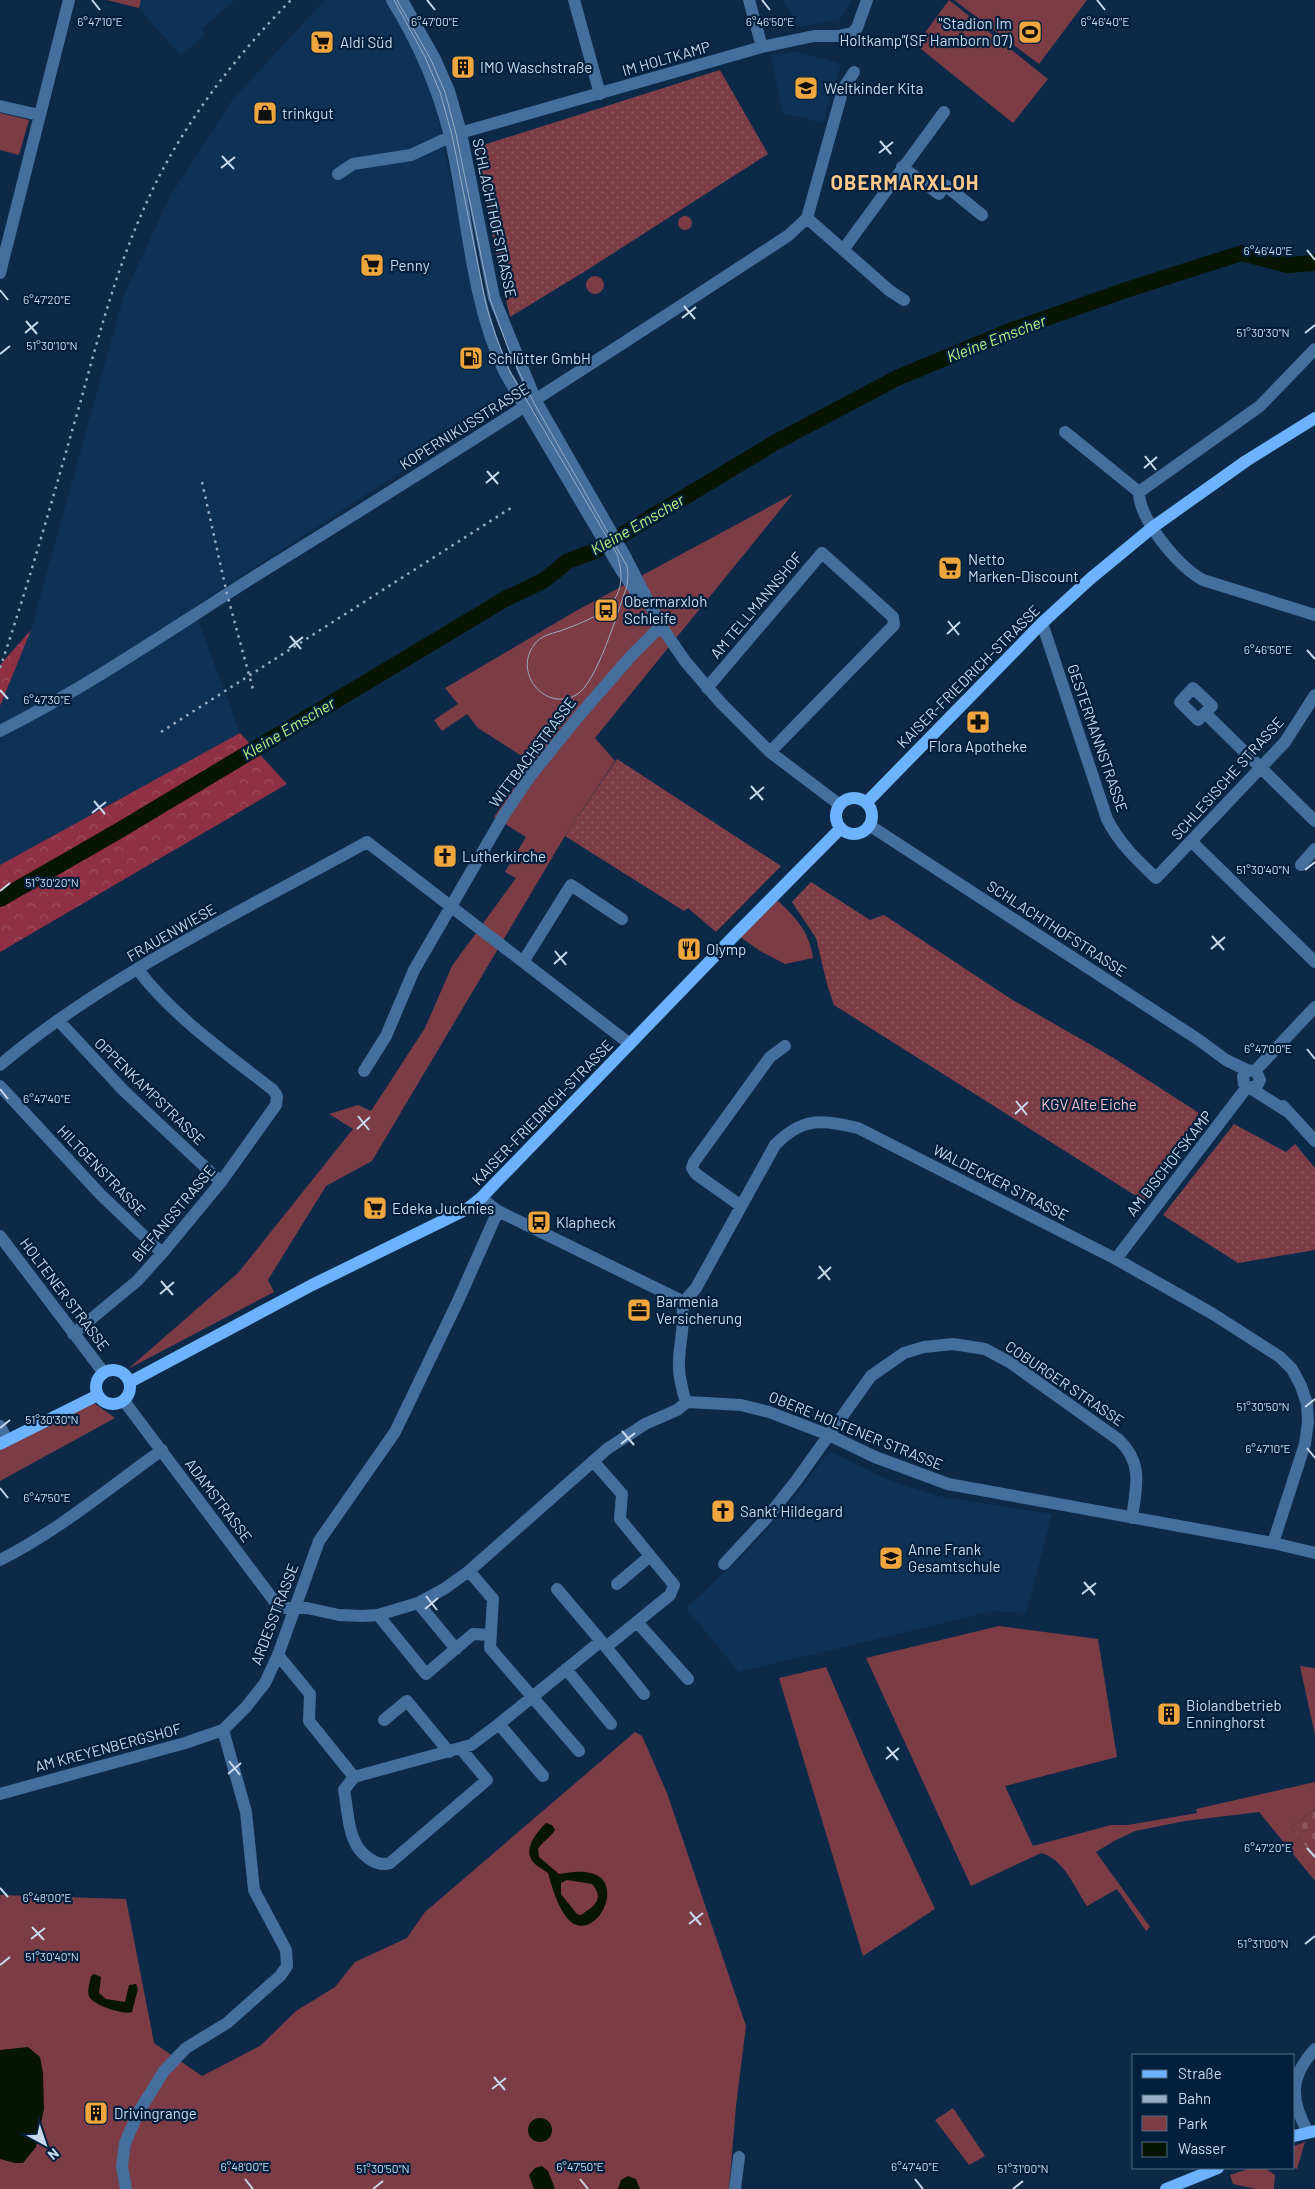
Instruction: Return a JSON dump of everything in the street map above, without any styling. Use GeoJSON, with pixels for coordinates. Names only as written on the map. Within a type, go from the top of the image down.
{"type":"FeatureCollection","features":[{"type":"Feature","properties":{"kind":"main road","name":"KAISER-FRIEDRICH-STRASSE"},"geometry":{"type":"LineString","coordinates":[[866,803],[1042,623],[1090,579],[1153,527],[1246,462],[1315,418]]}},
{"type":"Feature","properties":{"kind":"main road"},"geometry":{"type":"LineString","coordinates":[[849,798],[866,803],[871,813],[869,825],[858,833],[849,833],[841,828],[836,814],[840,805],[849,798]]}},
{"type":"Feature","properties":{"kind":"main road","name":"KAISER-FRIEDRICH-STRASSE"},"geometry":{"type":"LineString","coordinates":[[130,1382],[312,1285],[467,1209],[481,1198],[841,828]]}},
{"type":"Feature","properties":{"kind":"main road"},"geometry":{"type":"LineString","coordinates":[[114,1370],[119,1371],[130,1382],[130,1392],[124,1401],[120,1403],[109,1404],[98,1395],[97,1380],[104,1373],[114,1370]]}},
{"type":"Feature","properties":{"kind":"main road"},"geometry":{"type":"LineString","coordinates":[[4,1442],[98,1395]]}},
{"type":"Feature","properties":{"kind":"main road"},"geometry":{"type":"LineString","coordinates":[[1295,2136],[1311,2132]]}},
{"type":"Feature","properties":{"kind":"main road"},"geometry":{"type":"LineString","coordinates":[[1173,2188],[1216,2169]]}},
{"type":"Feature","properties":{"kind":"street"},"geometry":{"type":"LineString","coordinates":[[0,272],[69,0]]}},
{"type":"Feature","properties":{"kind":"street","name":"SCHLACHTHOFSTRASSE"},"geometry":{"type":"LineString","coordinates":[[392,0],[426,64],[456,135],[494,298],[531,404]]}},
{"type":"Feature","properties":{"kind":"street","name":"SCHLACHTHOFSTRASSE"},"geometry":{"type":"LineString","coordinates":[[402,0],[435,59],[450,91],[480,301],[491,338],[505,373],[531,404],[661,626],[707,688],[770,752],[840,805]]}},
{"type":"Feature","properties":{"kind":"street"},"geometry":{"type":"LineString","coordinates":[[574,0],[600,94]]}},
{"type":"Feature","properties":{"kind":"street"},"geometry":{"type":"LineString","coordinates":[[748,0],[762,47]]}},
{"type":"Feature","properties":{"kind":"street","name":"IM HOLTKAMP"},"geometry":{"type":"LineString","coordinates":[[456,135],[762,47],[814,36],[838,36],[852,33],[857,28],[867,0]]}},
{"type":"Feature","properties":{"kind":"street","name":"KOPERNIKUSSTRASSE"},"geometry":{"type":"LineString","coordinates":[[0,731],[70,694],[531,404],[789,236],[807,218],[843,89],[854,72]]}},
{"type":"Feature","properties":{"kind":"street"},"geometry":{"type":"LineString","coordinates":[[0,106],[39,115]]}},
{"type":"Feature","properties":{"kind":"street"},"geometry":{"type":"LineString","coordinates":[[843,250],[902,166],[944,112]]}},
{"type":"Feature","properties":{"kind":"street","name":"SCHLACHTHOFSTRASSE"},"geometry":{"type":"LineString","coordinates":[[338,174],[352,164],[411,155],[456,135]]}},
{"type":"Feature","properties":{"kind":"street"},"geometry":{"type":"LineString","coordinates":[[902,166],[939,194],[945,185],[982,215]]}},
{"type":"Feature","properties":{"kind":"street"},"geometry":{"type":"LineString","coordinates":[[807,218],[890,291],[904,300]]}},
{"type":"Feature","properties":{"kind":"street"},"geometry":{"type":"LineString","coordinates":[[1140,492],[1260,406],[1315,349]]}},
{"type":"Feature","properties":{"kind":"street"},"geometry":{"type":"LineString","coordinates":[[1065,432],[1140,492],[1142,510],[1175,558],[1190,573],[1196,577],[1315,615]]}},
{"type":"Feature","properties":{"kind":"street","name":"AM TELLMANNSHOF"},"geometry":{"type":"LineString","coordinates":[[707,688],[822,553],[893,617],[894,625],[770,752]]}},
{"type":"Feature","properties":{"kind":"street","name":"GESTERMANNSTRASSE"},"geometry":{"type":"LineString","coordinates":[[1042,623],[1107,818],[1115,834],[1128,850],[1156,878]]}},
{"type":"Feature","properties":{"kind":"street","name":"WITTBACHSTRASSE"},"geometry":{"type":"LineString","coordinates":[[364,1071],[386,1036],[414,970],[504,816],[531,775],[611,678],[661,626]]}},
{"type":"Feature","properties":{"kind":"street","name":"SCHLESISCHE STRASSE"},"geometry":{"type":"LineString","coordinates":[[1156,878],[1285,742],[1315,695]]}},
{"type":"Feature","properties":{"kind":"street"},"geometry":{"type":"LineString","coordinates":[[1204,713],[1315,821]]}},
{"type":"Feature","properties":{"kind":"street","name":"SCHLACHTHOFSTRASSE"},"geometry":{"type":"LineString","coordinates":[[869,825],[1226,1060],[1288,1112],[1315,1141]]}},
{"type":"Feature","properties":{"kind":"street","name":"FRAUENWIESE"},"geometry":{"type":"LineString","coordinates":[[0,1066],[58,1020],[138,970],[194,936],[367,842],[451,907]]}},
{"type":"Feature","properties":{"kind":"street"},"geometry":{"type":"LineString","coordinates":[[1192,842],[1315,962]]}},
{"type":"Feature","properties":{"kind":"street"},"geometry":{"type":"LineString","coordinates":[[1301,865],[1315,850]]}},
{"type":"Feature","properties":{"kind":"street"},"geometry":{"type":"LineString","coordinates":[[524,962],[571,885],[622,919]]}},
{"type":"Feature","properties":{"kind":"street"},"geometry":{"type":"LineString","coordinates":[[451,907],[630,1044]]}},
{"type":"Feature","properties":{"kind":"street","name":"BIEFANGSTRASSE"},"geometry":{"type":"LineString","coordinates":[[74,1334],[137,1281],[162,1253],[221,1182],[276,1105],[277,1096],[273,1090],[179,1014],[138,970]]}},
{"type":"Feature","properties":{"kind":"street","name":"AM BISCHOFSKAMP"},"geometry":{"type":"LineString","coordinates":[[1116,1259],[1251,1080],[1315,1008]]}},
{"type":"Feature","properties":{"kind":"street","name":"OPPENKAMPSTRASSE"},"geometry":{"type":"LineString","coordinates":[[58,1020],[123,1090],[221,1182]]}},
{"type":"Feature","properties":{"kind":"street"},"geometry":{"type":"LineString","coordinates":[[741,1206],[696,1174],[692,1168],[694,1162],[770,1057],[785,1046]]}},
{"type":"Feature","properties":{"kind":"street","name":"HILTGENSTRASSE"},"geometry":{"type":"LineString","coordinates":[[0,1086],[101,1195],[162,1253]]}},
{"type":"Feature","properties":{"kind":"street","name":"WALDECKER STRASSE"},"geometry":{"type":"LineString","coordinates":[[682,1304],[696,1288],[776,1145],[785,1135],[798,1127],[816,1121],[834,1122],[858,1128],[1116,1259],[1213,1314],[1280,1357],[1292,1369],[1301,1386],[1307,1404],[1308,1422],[1305,1444],[1273,1543]]}},
{"type":"Feature","properties":{"kind":"street"},"geometry":{"type":"LineString","coordinates":[[294,1608],[307,1608],[339,1615],[378,1615],[418,1603],[444,1589],[469,1571],[593,1461],[626,1435],[645,1424],[677,1410],[687,1402],[678,1374],[678,1350],[684,1314],[682,1304],[678,1299],[590,1254],[498,1211],[481,1198]]}},
{"type":"Feature","properties":{"kind":"street","name":"ARDESSTRASSE"},"geometry":{"type":"LineString","coordinates":[[223,1730],[246,1707],[265,1683],[278,1655],[319,1541],[395,1432],[498,1211]]}},
{"type":"Feature","properties":{"kind":"street","name":"HOLTENER STRASSE"},"geometry":{"type":"LineString","coordinates":[[0,1236],[104,1373]]}},
{"type":"Feature","properties":{"kind":"street","name":"COBURGER STRASSE"},"geometry":{"type":"LineString","coordinates":[[724,1564],[765,1520],[796,1481],[871,1376],[904,1353],[924,1347],[953,1344],[985,1349],[1050,1390],[1127,1447],[1136,1467],[1138,1480],[1132,1518]]}},
{"type":"Feature","properties":{"kind":"street","name":"ADAMSTRASSE"},"geometry":{"type":"LineString","coordinates":[[124,1401],[275,1602],[284,1608],[294,1608]]}},
{"type":"Feature","properties":{"kind":"street","name":"OBERE HOLTENER STRASSE"},"geometry":{"type":"LineString","coordinates":[[687,1402],[741,1405],[769,1412],[829,1435],[875,1457],[948,1484],[1273,1543],[1315,1553]]}},
{"type":"Feature","properties":{"kind":"street"},"geometry":{"type":"LineString","coordinates":[[0,1426],[4,1442]]}},
{"type":"Feature","properties":{"kind":"street"},"geometry":{"type":"LineString","coordinates":[[0,1560],[22,1549],[68,1518],[162,1450]]}},
{"type":"Feature","properties":{"kind":"street"},"geometry":{"type":"LineString","coordinates":[[384,1720],[407,1701],[455,1750],[487,1780],[390,1864],[384,1865],[377,1864],[362,1853],[353,1840],[344,1790],[354,1777],[455,1750],[471,1744],[499,1724],[566,1669],[637,1622],[670,1595],[674,1585],[620,1519],[622,1494],[593,1461]]}},
{"type":"Feature","properties":{"kind":"street"},"geometry":{"type":"LineString","coordinates":[[617,1584],[650,1556]]}},
{"type":"Feature","properties":{"kind":"street"},"geometry":{"type":"LineString","coordinates":[[469,1571],[493,1600],[490,1648],[580,1751]]}},
{"type":"Feature","properties":{"kind":"street"},"geometry":{"type":"LineString","coordinates":[[557,1589],[644,1694]]}},
{"type":"Feature","properties":{"kind":"street"},"geometry":{"type":"LineString","coordinates":[[418,1603],[456,1649]]}},
{"type":"Feature","properties":{"kind":"street"},"geometry":{"type":"LineString","coordinates":[[378,1615],[426,1674],[473,1634],[491,1635]]}},
{"type":"Feature","properties":{"kind":"street"},"geometry":{"type":"LineString","coordinates":[[637,1622],[688,1679]]}},
{"type":"Feature","properties":{"kind":"street"},"geometry":{"type":"LineString","coordinates":[[278,1655],[310,1694],[309,1721],[354,1777]]}},
{"type":"Feature","properties":{"kind":"street"},"geometry":{"type":"LineString","coordinates":[[566,1669],[611,1724]]}},
{"type":"Feature","properties":{"kind":"street"},"geometry":{"type":"LineString","coordinates":[[499,1724],[543,1776]]}},
{"type":"Feature","properties":{"kind":"street"},"geometry":{"type":"LineString","coordinates":[[126,2189],[122,2166],[125,2143],[138,2113],[164,2071],[186,2048],[227,2023],[280,1976],[287,1966],[286,1950],[254,1890],[246,1812],[223,1730]]}},
{"type":"Feature","properties":{"kind":"street","name":"AM KREYENBERGSHOF"},"geometry":{"type":"LineString","coordinates":[[0,1794],[186,1743],[223,1730]]}},
{"type":"Feature","properties":{"kind":"street"},"geometry":{"type":"LineString","coordinates":[[1295,2095],[1300,2071],[1315,2048]]}},
{"type":"Feature","properties":{"kind":"street"},"geometry":{"type":"LineString","coordinates":[[1295,2104],[1298,2116],[1311,2132]]}},
{"type":"Feature","properties":{"kind":"street"},"geometry":{"type":"LineString","coordinates":[[735,2189],[739,2157]]}},
{"type":"Feature","properties":{"kind":"shaded area"},"geometry":{"type":"Polygon","coordinates":[[[141,0],[235,0],[201,29],[205,34],[181,56],[139,8],[141,0]]]}},
{"type":"Feature","properties":{"kind":"shaded area"},"geometry":{"type":"Polygon","coordinates":[[[325,0],[387,0],[426,64],[487,349],[511,396],[511,401],[193,607],[240,733],[0,865],[0,706],[31,630],[124,295],[171,195],[233,99],[325,0]]]}},
{"type":"Feature","properties":{"kind":"shaded area"},"geometry":{"type":"Polygon","coordinates":[[[783,0],[853,0],[839,20],[799,27],[783,0]]]}},
{"type":"Feature","properties":{"kind":"shaded area","name":"Weltkinder Kita"},"geometry":{"type":"Polygon","coordinates":[[[798,52],[841,64],[823,123],[782,113],[771,55],[798,52]]]}},
{"type":"Feature","properties":{"kind":"shaded area","name":"Anne Frank Gesamtschule"},"geometry":{"type":"Polygon","coordinates":[[[831,1452],[893,1482],[942,1497],[1052,1514],[1026,1613],[994,1611],[739,1672],[686,1608],[750,1549],[798,1493],[825,1455],[831,1452]]]}},
{"type":"Feature","properties":{"kind":"green space"},"geometry":{"type":"Polygon","coordinates":[[[107,0],[141,0],[139,8],[107,0]]]}},
{"type":"Feature","properties":{"kind":"green space"},"geometry":{"type":"Polygon","coordinates":[[[949,0],[1048,79],[1013,123],[916,45],[949,0]]]}},
{"type":"Feature","properties":{"kind":"green space","name":"\"Stadion Im Holtkamp\"(SF Hamborn 07)"},"geometry":{"type":"Polygon","coordinates":[[[954,0],[1087,0],[1039,64],[954,0]]]}},
{"type":"Feature","properties":{"kind":"green space"},"geometry":{"type":"Polygon","coordinates":[[[720,70],[768,154],[510,317],[496,256],[477,147],[720,70]]]}},
{"type":"Feature","properties":{"kind":"green space"},"geometry":{"type":"Polygon","coordinates":[[[0,113],[29,120],[19,155],[0,150],[0,113]]]}},
{"type":"Feature","properties":{"kind":"green space"},"geometry":{"type":"Polygon","coordinates":[[[685,216],[690,218],[692,223],[690,228],[685,230],[680,228],[678,223],[680,218],[685,216]]]}},
{"type":"Feature","properties":{"kind":"green space"},"geometry":{"type":"Polygon","coordinates":[[[595,276],[601,279],[604,285],[601,291],[595,294],[589,291],[586,285],[589,279],[595,276]]]}},
{"type":"Feature","properties":{"kind":"green space"},"geometry":{"type":"Polygon","coordinates":[[[793,494],[595,738],[615,761],[565,836],[372,1161],[326,1186],[268,1280],[274,1292],[128,1369],[238,1273],[353,1129],[329,1114],[358,1105],[371,1111],[425,1028],[452,966],[516,878],[505,872],[526,837],[494,817],[531,762],[478,728],[467,714],[442,731],[434,720],[458,704],[445,688],[574,612],[793,494]]]}},
{"type":"Feature","properties":{"kind":"green space"},"geometry":{"type":"Polygon","coordinates":[[[31,630],[0,706],[0,665],[31,630]]]}},
{"type":"Feature","properties":{"kind":"green space"},"geometry":{"type":"Polygon","coordinates":[[[240,733],[287,784],[0,952],[0,865],[240,733]]]}},
{"type":"Feature","properties":{"kind":"green space"},"geometry":{"type":"Polygon","coordinates":[[[617,759],[781,866],[716,932],[688,908],[684,911],[565,836],[617,759]]]}},
{"type":"Feature","properties":{"kind":"green space","name":"KGV Alte Eiche"},"geometry":{"type":"Polygon","coordinates":[[[811,882],[870,920],[884,915],[1011,999],[1112,1057],[1199,1113],[1144,1201],[834,1005],[816,938],[792,902],[811,882]]]}},
{"type":"Feature","properties":{"kind":"green space"},"geometry":{"type":"Polygon","coordinates":[[[773,896],[794,917],[804,931],[813,958],[785,964],[760,951],[736,934],[773,896]]]}},
{"type":"Feature","properties":{"kind":"green space"},"geometry":{"type":"Polygon","coordinates":[[[1234,1124],[1286,1152],[1295,1144],[1315,1168],[1315,1250],[1238,1263],[1163,1215],[1234,1124]]]}},
{"type":"Feature","properties":{"kind":"green space"},"geometry":{"type":"Polygon","coordinates":[[[94,1403],[115,1418],[0,1481],[0,1450],[94,1403]]]}},
{"type":"Feature","properties":{"kind":"green space"},"geometry":{"type":"Polygon","coordinates":[[[999,1626],[1098,1639],[1117,1757],[1005,1786],[1033,1846],[1111,1825],[1128,1825],[1197,1813],[1196,1809],[1315,1782],[1315,1809],[1291,1827],[1315,1859],[1315,1881],[1259,1812],[1185,1821],[1135,1831],[1096,1852],[1150,1927],[1146,1931],[1117,1889],[1087,1906],[1062,1867],[1049,1856],[1041,1853],[971,1886],[866,1658],[999,1626]]]}},
{"type":"Feature","properties":{"kind":"green space"},"geometry":{"type":"Polygon","coordinates":[[[1300,1666],[1315,1668],[1315,1735],[1301,1671],[1300,1666]]]}},
{"type":"Feature","properties":{"kind":"green space"},"geometry":{"type":"Polygon","coordinates":[[[826,1667],[874,1779],[935,1909],[863,1956],[779,1678],[826,1667]]]}},
{"type":"Feature","properties":{"kind":"green space"},"geometry":{"type":"Polygon","coordinates":[[[635,1732],[642,1736],[667,1793],[746,2026],[736,2106],[729,2189],[0,2189],[0,1895],[126,1899],[154,2043],[202,2076],[260,2046],[296,2011],[335,1987],[355,1962],[407,1938],[425,1912],[635,1732]]]}},
{"type":"Feature","properties":{"kind":"green space"},"geometry":{"type":"Polygon","coordinates":[[[1315,1809],[1315,1859],[1291,1827],[1315,1809]]]}},
{"type":"Feature","properties":{"kind":"green space"},"geometry":{"type":"Polygon","coordinates":[[[953,2108],[985,2156],[969,2165],[935,2120],[953,2108]]]}},
{"type":"Feature","properties":{"kind":"green space"},"geometry":{"type":"Polygon","coordinates":[[[1305,2142],[1297,2169],[1295,2168],[1295,2146],[1305,2142]]]}},
{"type":"Feature","properties":{"kind":"green space"},"geometry":{"type":"Polygon","coordinates":[[[1248,2169],[1266,2169],[1275,2175],[1274,2189],[1256,2189],[1233,2184],[1230,2175],[1248,2169]]]}},
{"type":"Feature","properties":{"kind":"water"},"geometry":{"type":"Polygon","coordinates":[[[546,1823],[552,1825],[555,1830],[538,1849],[539,1857],[559,1874],[585,1872],[594,1874],[602,1880],[607,1888],[604,1907],[592,1923],[583,1926],[574,1924],[569,1920],[557,1901],[548,1873],[531,1859],[529,1854],[532,1842],[546,1823]],[[567,1880],[561,1883],[561,1894],[577,1914],[581,1915],[594,1905],[598,1898],[596,1889],[592,1884],[567,1880]]]}},
{"type":"Feature","properties":{"kind":"water"},"geometry":{"type":"Polygon","coordinates":[[[94,1974],[101,1977],[99,1993],[106,1999],[125,2002],[129,1985],[136,1984],[138,1989],[132,2012],[122,2012],[108,2008],[91,1999],[88,1989],[91,1976],[94,1974]]]}},
{"type":"Feature","properties":{"kind":"water"},"geometry":{"type":"Polygon","coordinates":[[[28,2047],[40,2057],[43,2073],[44,2109],[36,2147],[23,2163],[15,2163],[0,2159],[0,2050],[28,2047]]]}},
{"type":"Feature","properties":{"kind":"water"},"geometry":{"type":"Polygon","coordinates":[[[540,2118],[549,2121],[552,2130],[549,2139],[540,2142],[531,2139],[528,2130],[531,2121],[540,2118]]]}},
{"type":"Feature","properties":{"kind":"water"},"geometry":{"type":"Polygon","coordinates":[[[542,2166],[548,2171],[555,2189],[534,2189],[529,2175],[535,2168],[542,2166]]]}},
{"type":"Feature","properties":{"kind":"water"},"geometry":{"type":"Polygon","coordinates":[[[628,2176],[636,2179],[640,2189],[618,2189],[621,2180],[628,2176]]]}},
{"type":"Feature","properties":{"kind":"waterway","name":"Kleine Emscher"},"geometry":{"type":"LineString","coordinates":[[0,899],[120,830],[505,599],[543,581],[568,561],[595,551],[776,442],[897,378],[1015,329],[1126,290],[1242,253],[1287,265],[1315,263]]}},
{"type":"Feature","properties":{"kind":"tram line"},"geometry":{"type":"LineString","coordinates":[[394,0],[425,57],[440,92],[452,135],[485,300],[506,363],[617,554],[621,571],[620,585],[616,597],[609,606],[587,620],[542,637],[536,642],[529,656],[527,667],[530,678],[536,687],[544,694],[553,698],[564,699],[576,695],[592,677],[627,586],[627,566],[534,403],[509,351],[490,299],[456,134],[445,92],[431,60],[397,0]]}},
{"type":"Feature","properties":{"kind":"railway"},"geometry":{"type":"LineString","coordinates":[[0,668],[42,535],[109,302],[145,206],[174,150],[209,97],[248,47],[291,0]]}},
{"type":"Feature","properties":{"kind":"railway"},"geometry":{"type":"LineString","coordinates":[[202,482],[227,594],[254,693]]}},
{"type":"Feature","properties":{"kind":"railway"},"geometry":{"type":"LineString","coordinates":[[161,732],[514,506]]}},
{"type":"Feature","properties":{"kind":"place","name":"\"Stadion Im Holtkamp\"(SF Hamborn 07)"},"geometry":{"type":"Point","coordinates":[1030,32]}},
{"type":"Feature","properties":{"kind":"place","name":"Aldi Süd"},"geometry":{"type":"Point","coordinates":[322,42]}},
{"type":"Feature","properties":{"kind":"place","name":"IMO Waschstraße"},"geometry":{"type":"Point","coordinates":[463,67]}},
{"type":"Feature","properties":{"kind":"place","name":"Weltkinder Kita"},"geometry":{"type":"Point","coordinates":[806,88]}},
{"type":"Feature","properties":{"kind":"place","name":"trinkgut"},"geometry":{"type":"Point","coordinates":[265,113]}},
{"type":"Feature","properties":{"kind":"place","name":"Penny"},"geometry":{"type":"Point","coordinates":[372,265]}},
{"type":"Feature","properties":{"kind":"place","name":"Schlütter GmbH"},"geometry":{"type":"Point","coordinates":[471,358]}},
{"type":"Feature","properties":{"kind":"place","name":"Netto Marken-Discount"},"geometry":{"type":"Point","coordinates":[950,568]}},
{"type":"Feature","properties":{"kind":"place","name":"Obermarxloh Schleife"},"geometry":{"type":"Point","coordinates":[606,610]}},
{"type":"Feature","properties":{"kind":"place","name":"Flora Apotheke"},"geometry":{"type":"Point","coordinates":[978,722]}},
{"type":"Feature","properties":{"kind":"place","name":"Lutherkirche"},"geometry":{"type":"Point","coordinates":[445,856]}},
{"type":"Feature","properties":{"kind":"place","name":"Olymp"},"geometry":{"type":"Point","coordinates":[689,949]}},
{"type":"Feature","properties":{"kind":"place","name":"Edeka Jucknies"},"geometry":{"type":"Point","coordinates":[375,1208]}},
{"type":"Feature","properties":{"kind":"place","name":"Klapheck"},"geometry":{"type":"Point","coordinates":[539,1222]}},
{"type":"Feature","properties":{"kind":"place","name":"Barmenia Versicherung"},"geometry":{"type":"Point","coordinates":[639,1310]}},
{"type":"Feature","properties":{"kind":"place","name":"Sankt Hildegard"},"geometry":{"type":"Point","coordinates":[723,1511]}},
{"type":"Feature","properties":{"kind":"place","name":"Anne Frank Gesamtschule"},"geometry":{"type":"Point","coordinates":[891,1558]}},
{"type":"Feature","properties":{"kind":"place","name":"Biolandbetrieb Enninghorst"},"geometry":{"type":"Point","coordinates":[1169,1714]}},
{"type":"Feature","properties":{"kind":"place","name":"Drivingrange"},"geometry":{"type":"Point","coordinates":[96,2113]}},
{"type":"Feature","properties":{"kind":"district","name":"OBERMARXLOH"},"geometry":{"type":"Point","coordinates":[905,182]}}]}
